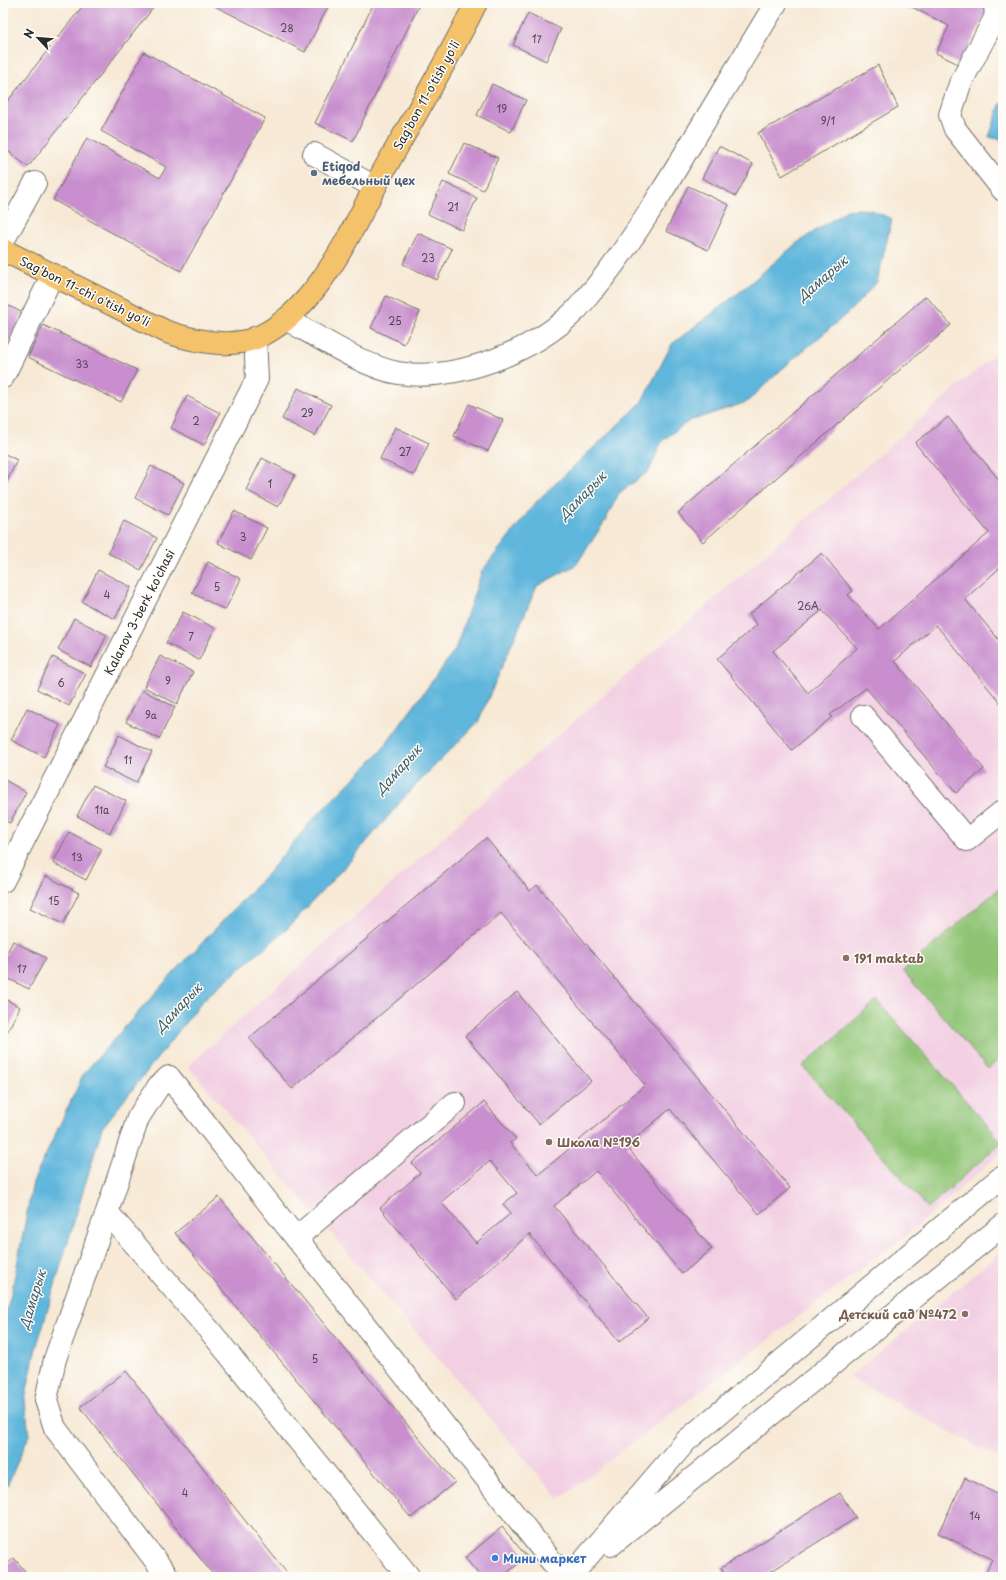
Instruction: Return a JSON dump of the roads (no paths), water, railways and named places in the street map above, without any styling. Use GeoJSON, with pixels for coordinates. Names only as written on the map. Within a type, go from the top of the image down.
{"type":"FeatureCollection","features":[{"type":"Feature","properties":{"kind":"main road","name":"Sag'bon 11-o'tish yo'li"},"geometry":{"type":"LineString","coordinates":[[167,332],[208,342],[231,343],[255,338],[276,327],[310,295],[330,268],[476,3]]}},
{"type":"Feature","properties":{"kind":"main road","name":"Sag'bon 11-chi o'tish yo'li"},"geometry":{"type":"LineString","coordinates":[[3,250],[52,276],[167,332]]}},
{"type":"Feature","properties":{"kind":"street"},"geometry":{"type":"LineString","coordinates":[[286,319],[369,364],[396,372],[422,375],[453,372],[481,365],[510,354],[546,334],[575,312],[637,231],[776,3]]}},
{"type":"Feature","properties":{"kind":"street"},"geometry":{"type":"LineString","coordinates":[[993,3],[996,5],[995,18],[960,84],[950,115],[955,129],[1003,190]]}},
{"type":"Feature","properties":{"kind":"street"},"geometry":{"type":"LineString","coordinates":[[314,154],[375,187]]}},
{"type":"Feature","properties":{"kind":"street"},"geometry":{"type":"LineString","coordinates":[[3,241],[35,183]]}},
{"type":"Feature","properties":{"kind":"street"},"geometry":{"type":"LineString","coordinates":[[3,377],[52,276]]}},
{"type":"Feature","properties":{"kind":"street","name":"Kalanov 3-berk ko'chasi"},"geometry":{"type":"LineString","coordinates":[[3,880],[257,379],[255,338]]}},
{"type":"Feature","properties":{"kind":"street"},"geometry":{"type":"LineString","coordinates":[[862,716],[967,840],[1003,811]]}},
{"type":"Feature","properties":{"kind":"street"},"geometry":{"type":"LineString","coordinates":[[168,1577],[55,1428],[46,1400],[56,1359],[108,1212],[138,1118],[158,1087],[170,1077],[564,1577]]}},
{"type":"Feature","properties":{"kind":"street"},"geometry":{"type":"LineString","coordinates":[[296,1238],[455,1103]]}},
{"type":"Feature","properties":{"kind":"street"},"geometry":{"type":"LineString","coordinates":[[571,1577],[686,1441],[1003,1176]]}},
{"type":"Feature","properties":{"kind":"street"},"geometry":{"type":"LineString","coordinates":[[108,1212],[210,1331],[409,1577]]}},
{"type":"Feature","properties":{"kind":"street"},"geometry":{"type":"LineString","coordinates":[[571,1577],[1003,1225]]}},
{"type":"Feature","properties":{"kind":"water"},"geometry":{"type":"Polygon","coordinates":[[[1003,102],[1003,140],[989,137],[1000,105],[1003,102]]]}},
{"type":"Feature","properties":{"kind":"water","name":"Дамарык"},"geometry":{"type":"Polygon","coordinates":[[[847,210],[871,210],[892,219],[877,282],[850,311],[782,369],[747,402],[689,421],[662,441],[649,471],[619,493],[605,521],[576,565],[537,586],[478,722],[409,792],[351,860],[287,929],[204,999],[102,1128],[35,1352],[25,1400],[29,1436],[3,1495],[3,1325],[12,1290],[33,1182],[84,1073],[167,980],[269,872],[312,820],[381,751],[455,650],[482,571],[537,501],[641,403],[672,344],[741,291],[797,243],[847,210]]]}},
{"type":"Feature","properties":{"kind":"place","name":"Etiqod мебельный цех"},"geometry":{"type":"Point","coordinates":[314,173]}},
{"type":"Feature","properties":{"kind":"place","name":"191 maktab"},"geometry":{"type":"Point","coordinates":[846,958]}},
{"type":"Feature","properties":{"kind":"place","name":"Школа №196"},"geometry":{"type":"Point","coordinates":[549,1142]}},
{"type":"Feature","properties":{"kind":"place","name":"Детский сад №472"},"geometry":{"type":"Point","coordinates":[965,1314]}},
{"type":"Feature","properties":{"kind":"place","name":"Мини маркет"},"geometry":{"type":"Point","coordinates":[495,1558]}}]}
